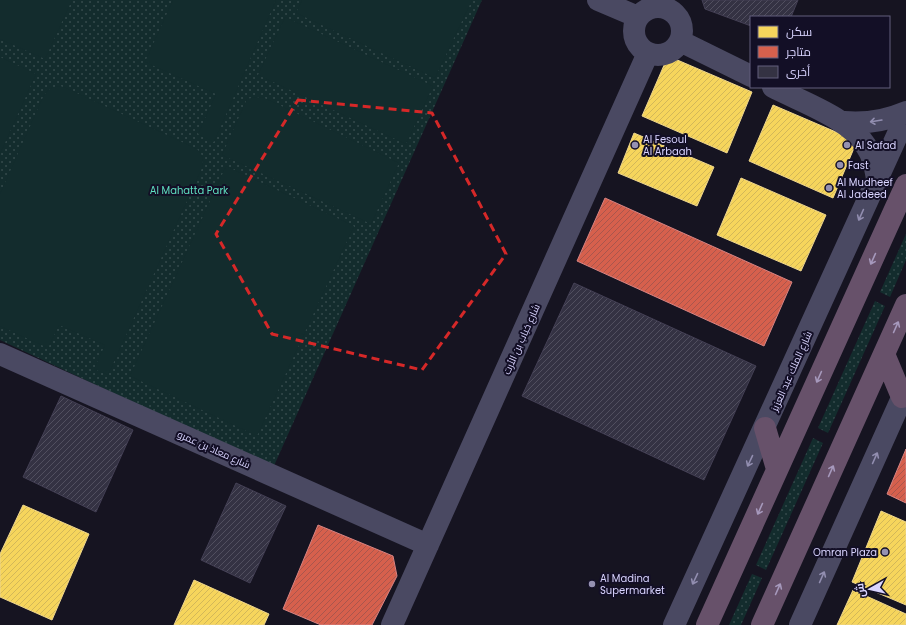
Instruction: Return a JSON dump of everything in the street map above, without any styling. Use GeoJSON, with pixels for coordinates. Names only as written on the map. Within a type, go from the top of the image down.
{"type":"FeatureCollection","features":[{"type":"Feature","properties":{"kind":"highway"},"geometry":{"type":"LineString","coordinates":[[707,625],[906,185]]}},
{"type":"Feature","properties":{"kind":"highway"},"geometry":{"type":"LineString","coordinates":[[762,625],[906,305]]}},
{"type":"Feature","properties":{"kind":"highway"},"geometry":{"type":"LineString","coordinates":[[884,354],[904,393]]}},
{"type":"Feature","properties":{"kind":"highway"},"geometry":{"type":"LineString","coordinates":[[764,428],[778,469]]}},
{"type":"Feature","properties":{"kind":"street"},"geometry":{"type":"LineString","coordinates":[[598,0],[638,17]]}},
{"type":"Feature","properties":{"kind":"street"},"geometry":{"type":"LineString","coordinates":[[671,4],[675,13],[680,19],[682,26],[680,41],[675,48],[667,54],[658,55],[648,53],[641,49],[636,42],[634,25],[638,17],[644,11],[652,7],[671,4]]}},
{"type":"Feature","properties":{"kind":"street"},"geometry":{"type":"LineString","coordinates":[[680,41],[750,76]]}},
{"type":"Feature","properties":{"kind":"street","name":"شارع خباب بن الأرت"},"geometry":{"type":"LineString","coordinates":[[393,624],[648,53]]}},
{"type":"Feature","properties":{"kind":"street"},"geometry":{"type":"LineString","coordinates":[[775,88],[844,122],[857,133],[867,147],[874,162],[877,178]]}},
{"type":"Feature","properties":{"kind":"street"},"geometry":{"type":"LineString","coordinates":[[844,122],[877,122],[893,118],[906,112]]}},
{"type":"Feature","properties":{"kind":"street","name":"شارع الملك عبد العزيز"},"geometry":{"type":"LineString","coordinates":[[674,625],[906,116]]}},
{"type":"Feature","properties":{"kind":"street","name":"شارع معاذ بن عمرو"},"geometry":{"type":"LineString","coordinates":[[0,354],[428,545]]}},
{"type":"Feature","properties":{"kind":"street"},"geometry":{"type":"LineString","coordinates":[[800,625],[904,393]]}},
{"type":"Feature","properties":{"kind":"highlighted area"},"geometry":{"type":"Polygon","coordinates":[[[298,100],[432,113],[506,254],[422,370],[272,334],[216,234],[298,100]]]}},
{"type":"Feature","properties":{"kind":"green space","name":"Al Mahatta Park"},"geometry":{"type":"Polygon","coordinates":[[[0,0],[482,0],[273,468],[0,340],[0,0]]]}},
{"type":"Feature","properties":{"kind":"green space"},"geometry":{"type":"Polygon","coordinates":[[[0,0],[72,0],[45,59],[0,39],[0,0]]]}},
{"type":"Feature","properties":{"kind":"green space"},"geometry":{"type":"Polygon","coordinates":[[[173,0],[276,0],[214,142],[198,134],[216,94],[145,62],[173,0]]]}},
{"type":"Feature","properties":{"kind":"green space"},"geometry":{"type":"Polygon","coordinates":[[[302,0],[472,0],[435,78],[296,13],[302,0]]]}},
{"type":"Feature","properties":{"kind":"green space"},"geometry":{"type":"Polygon","coordinates":[[[285,17],[433,86],[406,144],[258,75],[285,17]]]}},
{"type":"Feature","properties":{"kind":"green space"},"geometry":{"type":"Polygon","coordinates":[[[0,57],[36,74],[0,154],[0,57]]]}},
{"type":"Feature","properties":{"kind":"green space"},"geometry":{"type":"Polygon","coordinates":[[[60,86],[197,149],[201,153],[203,162],[202,168],[108,375],[94,369],[105,345],[59,325],[48,348],[0,326],[0,194],[43,97],[50,89],[60,86]]]}},
{"type":"Feature","properties":{"kind":"green space"},"geometry":{"type":"Polygon","coordinates":[[[256,97],[271,101],[399,163],[371,224],[222,155],[247,99],[256,97]]]}},
{"type":"Feature","properties":{"kind":"green space"},"geometry":{"type":"Polygon","coordinates":[[[226,166],[354,226],[257,436],[130,376],[226,166]]]}},
{"type":"Feature","properties":{"kind":"green space"},"geometry":{"type":"Polygon","coordinates":[[[906,234],[906,260],[890,297],[880,292],[906,234]]]}},
{"type":"Feature","properties":{"kind":"green space"},"geometry":{"type":"Polygon","coordinates":[[[875,301],[885,306],[828,433],[818,428],[875,301]]]}},
{"type":"Feature","properties":{"kind":"green space"},"geometry":{"type":"Polygon","coordinates":[[[813,438],[823,443],[766,570],[756,565],[813,438]]]}},
{"type":"Feature","properties":{"kind":"green space"},"geometry":{"type":"Polygon","coordinates":[[[752,574],[762,578],[741,625],[729,625],[752,574]]]}},
{"type":"Feature","properties":{"kind":"building: سكن"},"geometry":{"type":"Polygon","coordinates":[[[668,56],[752,92],[727,153],[642,116],[668,56]]]}},
{"type":"Feature","properties":{"kind":"building: سكن"},"geometry":{"type":"Polygon","coordinates":[[[773,105],[857,141],[833,198],[749,161],[773,105]]]}},
{"type":"Feature","properties":{"kind":"building: سكن"},"geometry":{"type":"Polygon","coordinates":[[[634,133],[714,167],[697,206],[618,173],[634,133]]]}},
{"type":"Feature","properties":{"kind":"building: سكن"},"geometry":{"type":"Polygon","coordinates":[[[741,178],[826,215],[801,271],[717,235],[741,178]]]}},
{"type":"Feature","properties":{"kind":"building: سكن"},"geometry":{"type":"Polygon","coordinates":[[[23,505],[89,534],[52,620],[0,597],[0,554],[23,505]]]}},
{"type":"Feature","properties":{"kind":"building: سكن","name":"Omran Plaza"},"geometry":{"type":"Polygon","coordinates":[[[881,511],[906,522],[906,605],[852,582],[881,511]]]}},
{"type":"Feature","properties":{"kind":"building: سكن"},"geometry":{"type":"Polygon","coordinates":[[[194,580],[269,614],[264,625],[174,625],[194,580]]]}},
{"type":"Feature","properties":{"kind":"building: سكن"},"geometry":{"type":"Polygon","coordinates":[[[853,590],[906,614],[906,625],[837,625],[853,590]]]}},
{"type":"Feature","properties":{"kind":"building: متاجر"},"geometry":{"type":"Polygon","coordinates":[[[605,198],[792,282],[764,346],[577,261],[605,198]]]}},
{"type":"Feature","properties":{"kind":"building: متاجر"},"geometry":{"type":"Polygon","coordinates":[[[906,449],[906,503],[887,494],[906,449]]]}},
{"type":"Feature","properties":{"kind":"building: متاجر"},"geometry":{"type":"Polygon","coordinates":[[[318,525],[393,556],[397,576],[372,625],[321,625],[283,609],[318,525]]]}},
{"type":"Feature","properties":{"kind":"building: أخرى"},"geometry":{"type":"Polygon","coordinates":[[[702,0],[798,0],[791,16],[750,16],[750,26],[705,9],[702,0]]]}},
{"type":"Feature","properties":{"kind":"building: أخرى"},"geometry":{"type":"Polygon","coordinates":[[[574,283],[756,366],[704,480],[522,396],[574,283]]]}},
{"type":"Feature","properties":{"kind":"building: أخرى"},"geometry":{"type":"Polygon","coordinates":[[[61,396],[133,430],[96,512],[23,477],[61,396]]]}},
{"type":"Feature","properties":{"kind":"building: أخرى"},"geometry":{"type":"Polygon","coordinates":[[[236,483],[286,506],[250,583],[201,560],[236,483]]]}},
{"type":"Feature","properties":{"kind":"place","name":"Al Fesoul Al Arbaah"},"geometry":{"type":"Point","coordinates":[635,145]}},
{"type":"Feature","properties":{"kind":"place","name":"Al Safad"},"geometry":{"type":"Point","coordinates":[847,145]}},
{"type":"Feature","properties":{"kind":"place","name":"Fast"},"geometry":{"type":"Point","coordinates":[840,165]}},
{"type":"Feature","properties":{"kind":"place","name":"Al Mudheef Al Jadeed"},"geometry":{"type":"Point","coordinates":[829,188]}},
{"type":"Feature","properties":{"kind":"place","name":"Omran Plaza"},"geometry":{"type":"Point","coordinates":[885,552]}},
{"type":"Feature","properties":{"kind":"place","name":"Al Madina Supermarket"},"geometry":{"type":"Point","coordinates":[592,584]}}]}
